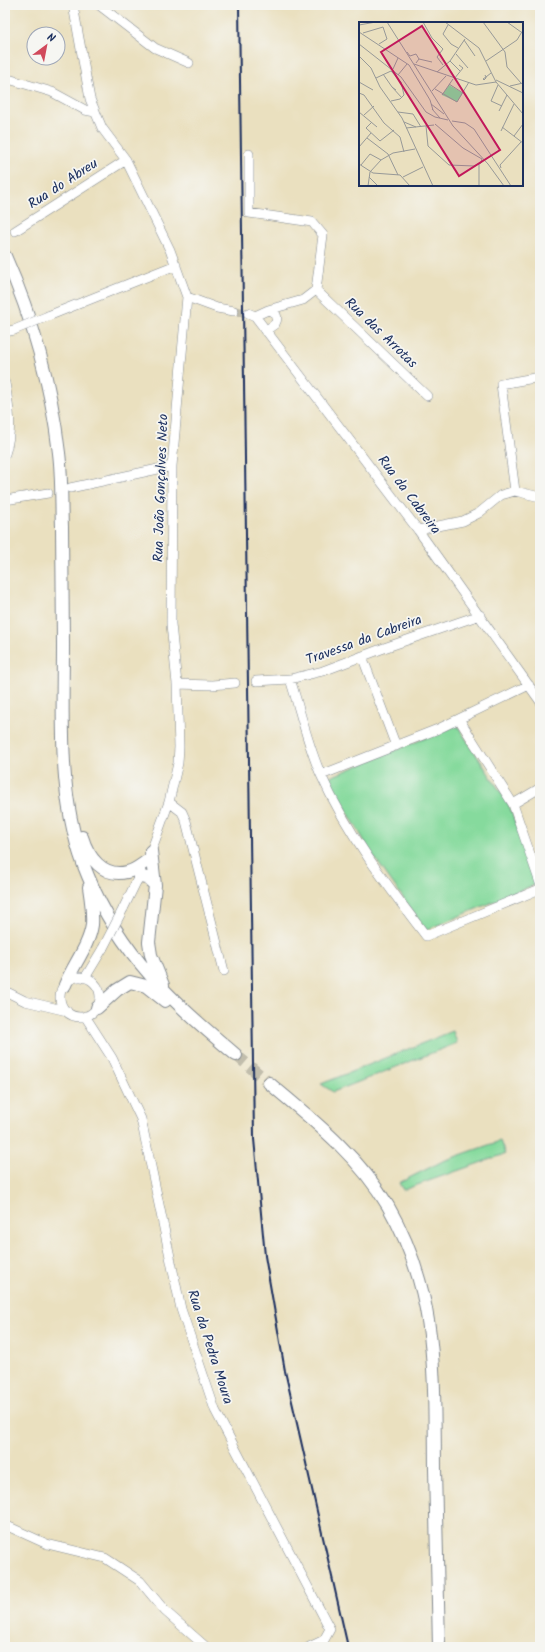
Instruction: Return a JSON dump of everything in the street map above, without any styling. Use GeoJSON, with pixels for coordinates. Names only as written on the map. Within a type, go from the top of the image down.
{"type":"FeatureCollection","features":[{"type":"Feature","properties":{"kind":"main road"},"geometry":{"type":"LineString","coordinates":[[5,256],[33,328],[52,406],[60,455],[63,614],[63,751],[66,789],[75,840],[87,876],[106,915],[125,946],[166,994],[236,1055]]}},
{"type":"Feature","properties":{"kind":"main road"},"geometry":{"type":"LineString","coordinates":[[66,789],[85,847],[94,862],[104,870],[134,877],[147,878],[155,885]]}},
{"type":"Feature","properties":{"kind":"main road"},"geometry":{"type":"LineString","coordinates":[[134,877],[149,856]]}},
{"type":"Feature","properties":{"kind":"main road"},"geometry":{"type":"LineString","coordinates":[[149,856],[155,885],[149,942],[151,955],[166,994]]}},
{"type":"Feature","properties":{"kind":"main road"},"geometry":{"type":"LineString","coordinates":[[65,985],[89,939],[92,925],[92,911],[87,876]]}},
{"type":"Feature","properties":{"kind":"main road"},"geometry":{"type":"LineString","coordinates":[[97,1008],[124,985],[137,983],[146,986],[197,1022]]}},
{"type":"Feature","properties":{"kind":"main road"},"geometry":{"type":"LineString","coordinates":[[269,1083],[327,1133],[359,1166],[374,1185],[387,1205],[405,1239],[424,1292],[432,1342],[435,1399],[439,1647]]}},
{"type":"Feature","properties":{"kind":"street","name":"Rua João Gonçalves Neto"},"geometry":{"type":"LineString","coordinates":[[73,5],[90,99],[95,112],[102,128],[126,160],[176,265],[187,297],[172,466],[171,624],[177,684],[179,747],[177,769],[169,802],[149,856]]}},
{"type":"Feature","properties":{"kind":"street"},"geometry":{"type":"LineString","coordinates":[[99,5],[155,48],[189,63]]}},
{"type":"Feature","properties":{"kind":"street"},"geometry":{"type":"LineString","coordinates":[[5,78],[52,92],[85,110],[95,112]]}},
{"type":"Feature","properties":{"kind":"street"},"geometry":{"type":"LineString","coordinates":[[249,154],[249,213],[312,222],[323,235],[316,290],[303,300],[268,310]]}},
{"type":"Feature","properties":{"kind":"street","name":"Rua do Abreu"},"geometry":{"type":"LineString","coordinates":[[15,231],[126,160]]}},
{"type":"Feature","properties":{"kind":"street"},"geometry":{"type":"LineString","coordinates":[[5,332],[14,330],[176,265]]}},
{"type":"Feature","properties":{"kind":"street","name":"Rua das Arrotas"},"geometry":{"type":"LineString","coordinates":[[316,290],[427,396]]}},
{"type":"Feature","properties":{"kind":"street"},"geometry":{"type":"LineString","coordinates":[[187,297],[216,308],[234,312]]}},
{"type":"Feature","properties":{"kind":"street"},"geometry":{"type":"LineString","coordinates":[[265,331],[276,324],[277,316],[287,305]]}},
{"type":"Feature","properties":{"kind":"street"},"geometry":{"type":"LineString","coordinates":[[187,306],[216,308]]}},
{"type":"Feature","properties":{"kind":"street"},"geometry":{"type":"LineString","coordinates":[[268,310],[272,310],[277,316]]}},
{"type":"Feature","properties":{"kind":"street","name":"Rua da Cabreira"},"geometry":{"type":"LineString","coordinates":[[268,310],[251,315],[265,331],[418,530],[539,699]]}},
{"type":"Feature","properties":{"kind":"street"},"geometry":{"type":"LineString","coordinates":[[515,491],[501,384],[540,377]]}},
{"type":"Feature","properties":{"kind":"street"},"geometry":{"type":"LineString","coordinates":[[5,383],[10,410],[5,454]]}},
{"type":"Feature","properties":{"kind":"street"},"geometry":{"type":"LineString","coordinates":[[70,488],[172,466]]}},
{"type":"Feature","properties":{"kind":"street"},"geometry":{"type":"LineString","coordinates":[[418,530],[463,521],[479,513],[501,495],[515,491],[540,497]]}},
{"type":"Feature","properties":{"kind":"street"},"geometry":{"type":"LineString","coordinates":[[5,500],[48,493]]}},
{"type":"Feature","properties":{"kind":"street","name":"Travessa da Cabreira"},"geometry":{"type":"LineString","coordinates":[[256,681],[290,680],[323,671],[480,615]]}},
{"type":"Feature","properties":{"kind":"street"},"geometry":{"type":"LineString","coordinates":[[362,656],[396,746]]}},
{"type":"Feature","properties":{"kind":"street"},"geometry":{"type":"LineString","coordinates":[[290,680],[321,775],[344,817],[374,866],[426,936],[540,889]]}},
{"type":"Feature","properties":{"kind":"street"},"geometry":{"type":"LineString","coordinates":[[177,684],[212,685],[235,683]]}},
{"type":"Feature","properties":{"kind":"street"},"geometry":{"type":"LineString","coordinates":[[321,775],[396,746],[459,719],[529,686]]}},
{"type":"Feature","properties":{"kind":"street"},"geometry":{"type":"LineString","coordinates":[[459,719],[513,804],[540,883]]}},
{"type":"Feature","properties":{"kind":"street"},"geometry":{"type":"LineString","coordinates":[[513,804],[540,788]]}},
{"type":"Feature","properties":{"kind":"street"},"geometry":{"type":"LineString","coordinates":[[169,802],[182,812],[186,821],[224,971]]}},
{"type":"Feature","properties":{"kind":"street"},"geometry":{"type":"LineString","coordinates":[[85,978],[123,909],[134,877]]}},
{"type":"Feature","properties":{"kind":"street"},"geometry":{"type":"LineString","coordinates":[[5,991],[25,1001],[45,1007],[67,1011],[78,1017],[85,1016],[97,1008],[100,996],[99,990],[91,980],[85,978],[74,978],[65,985],[61,997],[57,1002],[45,1007]]}},
{"type":"Feature","properties":{"kind":"street"},"geometry":{"type":"LineString","coordinates":[[61,997],[67,1011]]}},
{"type":"Feature","properties":{"kind":"street","name":"Rua da Pedra Moura"},"geometry":{"type":"LineString","coordinates":[[85,1016],[112,1058],[141,1119],[181,1309],[215,1410],[330,1629],[324,1640],[309,1647]]}},
{"type":"Feature","properties":{"kind":"street"},"geometry":{"type":"LineString","coordinates":[[5,1525],[47,1544],[105,1558],[140,1581],[165,1611],[206,1647]]}},
{"type":"Feature","properties":{"kind":"green space"},"geometry":{"type":"Polygon","coordinates":[[[457,725],[509,805],[536,884],[426,930],[372,854],[328,778],[457,725]]]}},
{"type":"Feature","properties":{"kind":"green space"},"geometry":{"type":"Polygon","coordinates":[[[453,1031],[457,1043],[333,1092],[321,1084],[453,1031]]]}},
{"type":"Feature","properties":{"kind":"green space"},"geometry":{"type":"Polygon","coordinates":[[[500,1141],[505,1154],[403,1190],[399,1183],[443,1161],[500,1141]]]}},
{"type":"Feature","properties":{"kind":"tunnel"},"geometry":{"type":"LineString","coordinates":[[234,311],[248,313]]}},
{"type":"Feature","properties":{"kind":"tunnel"},"geometry":{"type":"LineString","coordinates":[[236,1055],[269,1083]]}},
{"type":"Feature","properties":{"kind":"railway"},"geometry":{"type":"LineString","coordinates":[[239,5],[254,1139],[265,1256],[285,1371],[348,1647]]}}]}
